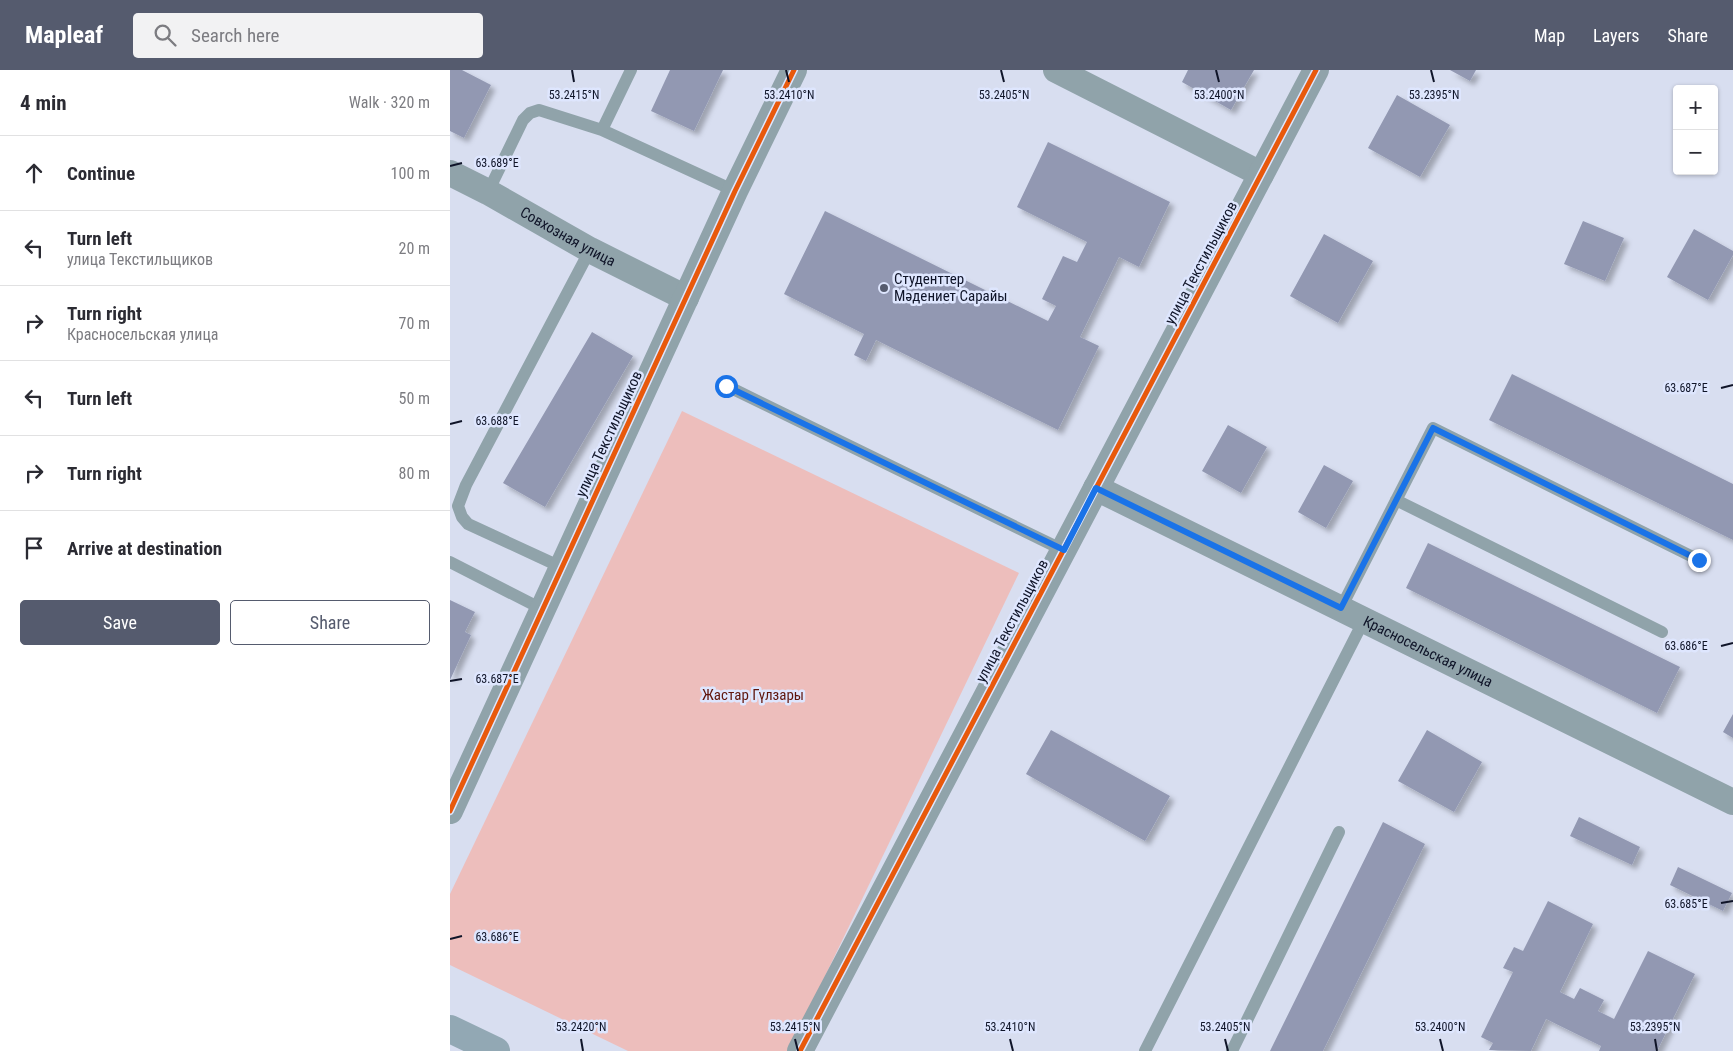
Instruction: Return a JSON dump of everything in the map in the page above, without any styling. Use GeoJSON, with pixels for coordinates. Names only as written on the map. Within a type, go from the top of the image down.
{"type":"FeatureCollection","features":[{"type":"Feature","properties":{"kind":"main road"},"geometry":{"type":"LineString","coordinates":[[450,1029],[496,1051]]}},
{"type":"Feature","properties":{"kind":"street","name":"улица Текстильщиков"},"geometry":{"type":"LineString","coordinates":[[450,811],[735,191],[794,70]]}},
{"type":"Feature","properties":{"kind":"street"},"geometry":{"type":"LineString","coordinates":[[1056,70],[1261,174]]}},
{"type":"Feature","properties":{"kind":"street","name":"улица Текстильщиков"},"geometry":{"type":"LineString","coordinates":[[800,1051],[1316,70]]}},
{"type":"Feature","properties":{"kind":"street","name":"Совхозная улица"},"geometry":{"type":"LineString","coordinates":[[450,173],[488,192],[590,250],[686,298]]}},
{"type":"Feature","properties":{"kind":"street","name":"Красносельская улица"},"geometry":{"type":"LineString","coordinates":[[1096,488],[1733,802]]}},
{"type":"Feature","properties":{"kind":"lane"},"geometry":{"type":"LineString","coordinates":[[602,130],[631,70]]}},
{"type":"Feature","properties":{"kind":"lane"},"geometry":{"type":"LineString","coordinates":[[488,192],[523,120],[530,113],[539,110],[602,130],[735,191]]}},
{"type":"Feature","properties":{"kind":"lane"},"geometry":{"type":"LineString","coordinates":[[561,567],[468,524],[462,517],[458,506],[471,476],[590,250]]}},
{"type":"Feature","properties":{"kind":"lane"},"geometry":{"type":"LineString","coordinates":[[726,386],[1064,550]]}},
{"type":"Feature","properties":{"kind":"lane"},"geometry":{"type":"LineString","coordinates":[[1341,608],[1433,428],[1699,560]]}},
{"type":"Feature","properties":{"kind":"lane"},"geometry":{"type":"LineString","coordinates":[[1396,500],[1662,632]]}},
{"type":"Feature","properties":{"kind":"lane"},"geometry":{"type":"LineString","coordinates":[[450,562],[542,610]]}},
{"type":"Feature","properties":{"kind":"lane"},"geometry":{"type":"LineString","coordinates":[[1145,1051],[1364,620]]}},
{"type":"Feature","properties":{"kind":"lane"},"geometry":{"type":"LineString","coordinates":[[1232,1051],[1339,832]]}},
{"type":"Feature","properties":{"kind":"green space","name":"Жастар Гүлзары"},"geometry":{"type":"Polygon","coordinates":[[[682,411],[1019,573],[789,1051],[628,1051],[450,965],[450,894],[682,411]]]}},
{"type":"Feature","properties":{"kind":"building"},"geometry":{"type":"Polygon","coordinates":[[[450,70],[462,70],[491,85],[464,138],[450,131],[450,70]]]}},
{"type":"Feature","properties":{"kind":"building"},"geometry":{"type":"Polygon","coordinates":[[[670,70],[723,70],[694,131],[651,111],[670,70]]]}},
{"type":"Feature","properties":{"kind":"building"},"geometry":{"type":"Polygon","coordinates":[[[1188,70],[1254,70],[1231,110],[1182,82],[1188,70]]]}},
{"type":"Feature","properties":{"kind":"building"},"geometry":{"type":"Polygon","coordinates":[[[1450,70],[1476,70],[1470,81],[1450,70]]]}},
{"type":"Feature","properties":{"kind":"building"},"geometry":{"type":"Polygon","coordinates":[[[1397,95],[1450,125],[1420,177],[1368,148],[1397,95]]]}},
{"type":"Feature","properties":{"kind":"building","name":"Студенттер Мәдениет Сарайы"},"geometry":{"type":"Polygon","coordinates":[[[1048,142],[1170,202],[1139,267],[1119,257],[1080,337],[1099,346],[1058,430],[876,340],[866,361],[854,355],[864,334],[784,294],[825,211],[1048,321],[1056,306],[1042,299],[1063,256],[1077,262],[1087,242],[1017,207],[1048,142]]]}},
{"type":"Feature","properties":{"kind":"building"},"geometry":{"type":"Polygon","coordinates":[[[1583,221],[1624,238],[1605,281],[1564,264],[1583,221]]]}},
{"type":"Feature","properties":{"kind":"building"},"geometry":{"type":"Polygon","coordinates":[[[1694,229],[1733,251],[1733,255],[1708,300],[1667,277],[1694,229]]]}},
{"type":"Feature","properties":{"kind":"building"},"geometry":{"type":"Polygon","coordinates":[[[1324,234],[1373,261],[1338,323],[1290,296],[1324,234]]]}},
{"type":"Feature","properties":{"kind":"building"},"geometry":{"type":"Polygon","coordinates":[[[592,332],[633,356],[545,507],[503,483],[592,332]]]}},
{"type":"Feature","properties":{"kind":"building"},"geometry":{"type":"Polygon","coordinates":[[[1512,374],[1733,484],[1733,540],[1489,420],[1512,374]]]}},
{"type":"Feature","properties":{"kind":"building"},"geometry":{"type":"Polygon","coordinates":[[[1228,425],[1267,447],[1241,493],[1202,471],[1228,425]]]}},
{"type":"Feature","properties":{"kind":"building"},"geometry":{"type":"Polygon","coordinates":[[[1324,465],[1353,481],[1326,528],[1298,512],[1324,465]]]}},
{"type":"Feature","properties":{"kind":"building"},"geometry":{"type":"Polygon","coordinates":[[[1428,543],[1680,667],[1657,713],[1406,588],[1428,543]]]}},
{"type":"Feature","properties":{"kind":"building"},"geometry":{"type":"Polygon","coordinates":[[[450,600],[475,612],[465,632],[471,635],[450,680],[450,600]]]}},
{"type":"Feature","properties":{"kind":"building"},"geometry":{"type":"Polygon","coordinates":[[[1733,714],[1733,738],[1723,732],[1733,714]]]}},
{"type":"Feature","properties":{"kind":"building"},"geometry":{"type":"Polygon","coordinates":[[[1051,730],[1170,796],[1145,841],[1026,774],[1051,730]]]}},
{"type":"Feature","properties":{"kind":"building"},"geometry":{"type":"Polygon","coordinates":[[[1427,730],[1482,762],[1454,812],[1398,781],[1427,730]]]}},
{"type":"Feature","properties":{"kind":"building"},"geometry":{"type":"Polygon","coordinates":[[[1579,817],[1640,847],[1632,865],[1570,836],[1579,817]]]}},
{"type":"Feature","properties":{"kind":"building"},"geometry":{"type":"Polygon","coordinates":[[[1383,822],[1425,844],[1323,1051],[1270,1051],[1383,822]]]}},
{"type":"Feature","properties":{"kind":"building"},"geometry":{"type":"Polygon","coordinates":[[[1678,867],[1732,893],[1723,911],[1670,885],[1678,867]]]}},
{"type":"Feature","properties":{"kind":"building"},"geometry":{"type":"Polygon","coordinates":[[[1548,901],[1593,924],[1560,992],[1574,999],[1580,988],[1604,1000],[1598,1011],[1614,1019],[1648,951],[1695,974],[1657,1051],[1599,1051],[1601,1046],[1546,1019],[1531,1051],[1489,1050],[1493,1043],[1481,1037],[1513,972],[1503,968],[1514,947],[1523,951],[1548,901]]]}},
{"type":"Feature","properties":{"kind":"cycle path"},"geometry":{"type":"LineString","coordinates":[[450,811],[735,191],[794,70]]}},
{"type":"Feature","properties":{"kind":"cycle path"},"geometry":{"type":"LineString","coordinates":[[800,1051],[1316,70]]}},
{"type":"Feature","properties":{"kind":"place","name":"Студенттер Мәдениет Сарайы"},"geometry":{"type":"Point","coordinates":[884,288]}},
{"type":"Feature","properties":{"kind":"route"},"geometry":{"type":"LineString","coordinates":[[726,386],[1064,550],[1096,488],[1341,608],[1433,428],[1699,560]]}}]}
